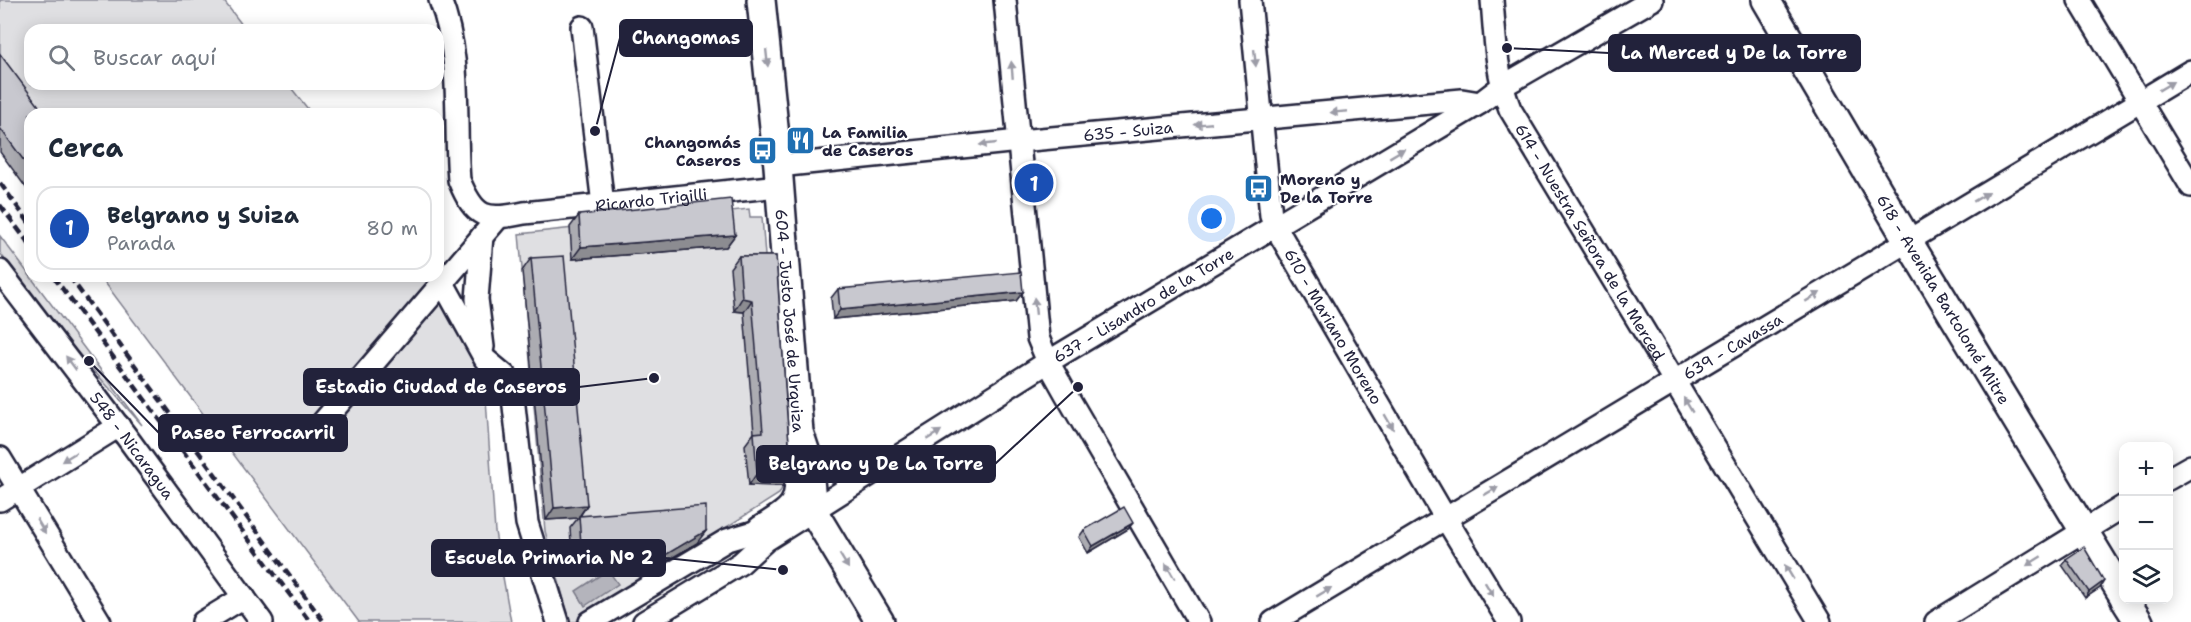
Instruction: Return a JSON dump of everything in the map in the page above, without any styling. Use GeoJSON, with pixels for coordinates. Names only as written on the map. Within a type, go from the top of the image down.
{"type":"FeatureCollection","features":[{"type":"Feature","properties":{"kind":"main road","name":"604 - Justo José de Urquiza"},"geometry":{"type":"LineString","coordinates":[[761,0],[799,432],[808,459],[813,511],[880,622]]}},
{"type":"Feature","properties":{"kind":"main road","name":"618 - Avenida Bartolomé Mitre"},"geometry":{"type":"LineString","coordinates":[[1766,0],[1908,241],[2119,590]]}},
{"type":"Feature","properties":{"kind":"main road"},"geometry":{"type":"LineString","coordinates":[[763,535],[789,512],[797,501],[799,487],[796,461],[799,432]]}},
{"type":"Feature","properties":{"kind":"main road","name":"618 - Avenida Bartolomé Mitre"},"geometry":{"type":"LineString","coordinates":[[2128,604],[2139,622]]}},
{"type":"Feature","properties":{"kind":"street"},"geometry":{"type":"LineString","coordinates":[[440,0],[450,31],[455,59],[459,180],[464,192],[480,213],[497,219],[444,282]]}},
{"type":"Feature","properties":{"kind":"street"},"geometry":{"type":"LineString","coordinates":[[1005,0],[1038,338],[1048,362],[1199,622]]}},
{"type":"Feature","properties":{"kind":"street","name":"610 - Mariano Moreno"},"geometry":{"type":"LineString","coordinates":[[1250,0],[1271,216],[1275,226],[1446,519],[1509,622]]}},
{"type":"Feature","properties":{"kind":"street","name":"614 - Nuestra Señora de la Merced"},"geometry":{"type":"LineString","coordinates":[[1492,0],[1501,87],[1510,109],[1820,622]]}},
{"type":"Feature","properties":{"kind":"street","name":"637 - Lisandro de la Torre"},"geometry":{"type":"LineString","coordinates":[[590,622],[727,540],[763,535],[813,511],[1048,362],[1480,103],[1501,87],[1652,0]]}},
{"type":"Feature","properties":{"kind":"street"},"geometry":{"type":"LineString","coordinates":[[2079,0],[2191,186]]}},
{"type":"Feature","properties":{"kind":"street"},"geometry":{"type":"LineString","coordinates":[[582,27],[603,205]]}},
{"type":"Feature","properties":{"kind":"street","name":"639 - Cavassa"},"geometry":{"type":"LineString","coordinates":[[1274,622],[2191,70]]}},
{"type":"Feature","properties":{"kind":"street","name":"635 - Suiza"},"geometry":{"type":"LineString","coordinates":[[778,176],[1019,141],[1462,100],[1480,103]]}},
{"type":"Feature","properties":{"kind":"street","name":"Ricardo Trigilli"},"geometry":{"type":"LineString","coordinates":[[497,219],[524,213],[603,205],[778,176]]}},
{"type":"Feature","properties":{"kind":"street"},"geometry":{"type":"LineString","coordinates":[[482,236],[477,298],[485,359]]}},
{"type":"Feature","properties":{"kind":"street","name":"548 - Nicaragua"},"geometry":{"type":"LineString","coordinates":[[0,270],[262,622]]}},
{"type":"Feature","properties":{"kind":"street"},"geometry":{"type":"LineString","coordinates":[[310,436],[443,283],[485,359],[508,378],[512,388],[527,523],[558,622]]}},
{"type":"Feature","properties":{"kind":"street"},"geometry":{"type":"LineString","coordinates":[[0,500],[122,431],[188,501],[278,622]]}},
{"type":"Feature","properties":{"kind":"street"},"geometry":{"type":"LineString","coordinates":[[0,458],[100,622]]}},
{"type":"Feature","properties":{"kind":"street"},"geometry":{"type":"LineString","coordinates":[[2173,477],[2191,466]]}},
{"type":"Feature","properties":{"kind":"street"},"geometry":{"type":"LineString","coordinates":[[1935,622],[2119,509]]}},
{"type":"Feature","properties":{"kind":"street"},"geometry":{"type":"LineString","coordinates":[[614,622],[763,535]]}},
{"type":"Feature","properties":{"kind":"street","name":"637 - Lisandro de la Torre"},"geometry":{"type":"LineString","coordinates":[[644,622],[741,563],[763,535]]}},
{"type":"Feature","properties":{"kind":"street"},"geometry":{"type":"LineString","coordinates":[[203,622],[244,597]]}},
{"type":"Feature","properties":{"kind":"shaded area"},"geometry":{"type":"Polygon","coordinates":[[[0,0],[223,0],[241,24],[24,24],[24,90],[293,90],[307,108],[30,108],[0,68],[0,0]]]}},
{"type":"Feature","properties":{"kind":"shaded area"},"geometry":{"type":"Polygon","coordinates":[[[749,209],[750,217],[762,217],[783,486],[779,494],[576,622],[570,622],[545,531],[519,234],[749,209]]]}},
{"type":"Feature","properties":{"kind":"shaded area"},"geometry":{"type":"Polygon","coordinates":[[[0,236],[24,268],[24,282],[35,282],[142,425],[55,327],[0,253],[0,236]]]}},
{"type":"Feature","properties":{"kind":"shaded area"},"geometry":{"type":"Polygon","coordinates":[[[104,282],[443,283],[485,384],[495,532],[511,622],[359,622],[104,282]]]}},
{"type":"Feature","properties":{"kind":"shaded area"},"geometry":{"type":"Polygon","coordinates":[[[608,570],[618,584],[585,606],[576,591],[608,570]]]}},
{"type":"Feature","properties":{"kind":"building"},"geometry":{"type":"Polygon","coordinates":[[[0,54],[24,86],[24,90],[27,90],[40,108],[24,108],[24,161],[0,128],[0,54]]]}},
{"type":"Feature","properties":{"kind":"building"},"geometry":{"type":"Polygon","coordinates":[[[731,199],[735,235],[581,247],[579,215],[731,199]]]}},
{"type":"Feature","properties":{"kind":"building"},"geometry":{"type":"Polygon","coordinates":[[[564,256],[587,505],[554,508],[531,258],[564,256]]]}},
{"type":"Feature","properties":{"kind":"building"},"geometry":{"type":"Polygon","coordinates":[[[739,256],[776,256],[791,473],[757,473],[754,433],[763,432],[752,300],[742,298],[739,256]]]}},
{"type":"Feature","properties":{"kind":"building"},"geometry":{"type":"Polygon","coordinates":[[[1021,272],[1023,292],[840,310],[838,289],[1021,272]]]}},
{"type":"Feature","properties":{"kind":"building"},"geometry":{"type":"Polygon","coordinates":[[[706,506],[706,531],[667,554],[582,559],[579,516],[706,506]]]}},
{"type":"Feature","properties":{"kind":"building"},"geometry":{"type":"Polygon","coordinates":[[[1124,507],[1133,523],[1093,546],[1084,530],[1124,507]]]}},
{"type":"Feature","properties":{"kind":"building"},"geometry":{"type":"Polygon","coordinates":[[[2084,547],[2104,581],[2089,592],[2066,559],[2084,547]]]}},
{"type":"Feature","properties":{"kind":"railway"},"geometry":{"type":"LineString","coordinates":[[0,183],[24,216]]}},
{"type":"Feature","properties":{"kind":"railway"},"geometry":{"type":"LineString","coordinates":[[0,205],[24,237]]}},
{"type":"Feature","properties":{"kind":"railway"},"geometry":{"type":"LineString","coordinates":[[57,282],[310,622]]}},
{"type":"Feature","properties":{"kind":"railway"},"geometry":{"type":"LineString","coordinates":[[73,282],[324,622]]}},
{"type":"Feature","properties":{"kind":"place","name":"La Merced y De la Torre"},"geometry":{"type":"Point","coordinates":[1507,48]}},
{"type":"Feature","properties":{"kind":"place","name":"Changomas"},"geometry":{"type":"Point","coordinates":[595,131]}},
{"type":"Feature","properties":{"kind":"place","name":"La Familia de Caseros"},"geometry":{"type":"Point","coordinates":[801,141]}},
{"type":"Feature","properties":{"kind":"place","name":"Changomás Caseros"},"geometry":{"type":"Point","coordinates":[762,151]}},
{"type":"Feature","properties":{"kind":"place","name":"Belgrano y Suiza"},"geometry":{"type":"Point","coordinates":[1034,183]}},
{"type":"Feature","properties":{"kind":"place","name":"Moreno y De la Torre"},"geometry":{"type":"Point","coordinates":[1259,188]}},
{"type":"Feature","properties":{"kind":"place","name":"Paseo Ferrocarril"},"geometry":{"type":"Point","coordinates":[89,361]}},
{"type":"Feature","properties":{"kind":"place","name":"Estadio Ciudad de Caseros"},"geometry":{"type":"Point","coordinates":[654,378]}},
{"type":"Feature","properties":{"kind":"place","name":"Belgrano y De La Torre"},"geometry":{"type":"Point","coordinates":[1078,387]}},
{"type":"Feature","properties":{"kind":"place","name":"Escuela Primaria N° 2"},"geometry":{"type":"Point","coordinates":[783,570]}}]}
